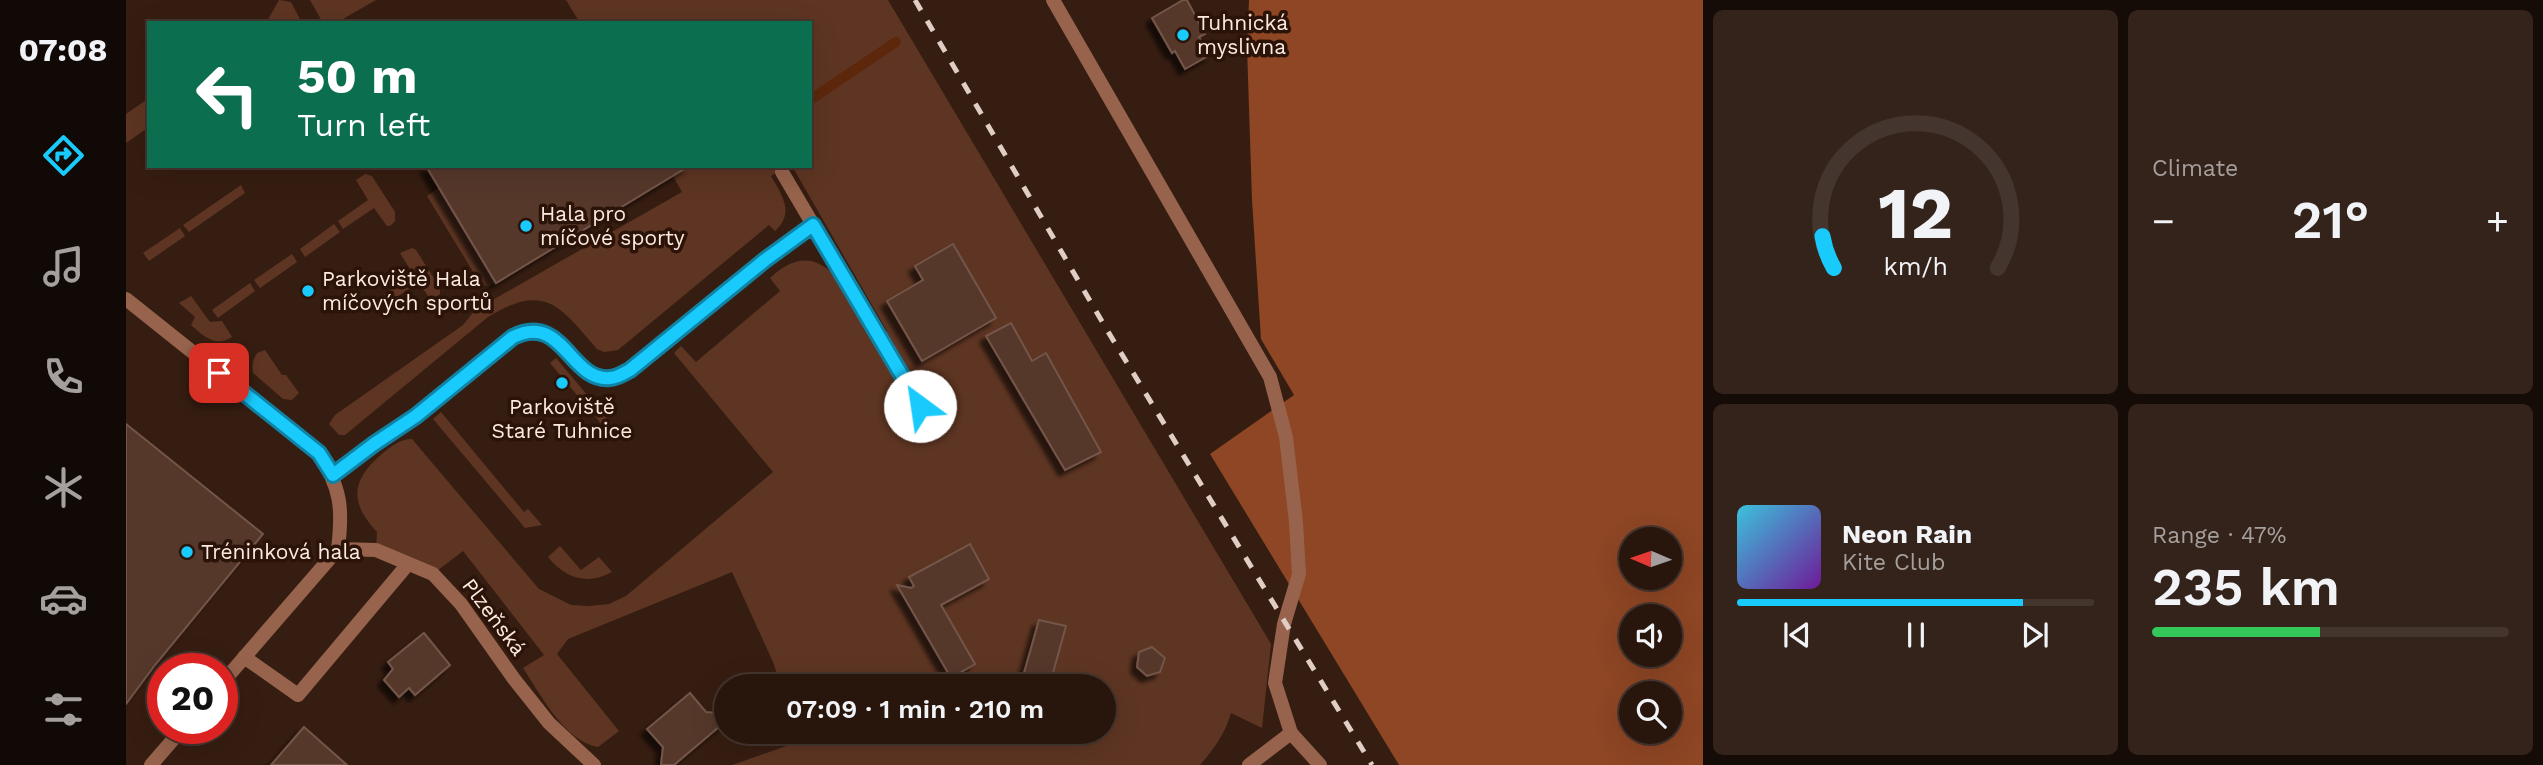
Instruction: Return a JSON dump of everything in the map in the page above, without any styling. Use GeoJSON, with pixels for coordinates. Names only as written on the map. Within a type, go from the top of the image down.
{"type":"FeatureCollection","features":[{"type":"Feature","properties":{"kind":"street"},"geometry":{"type":"LineString","coordinates":[[1054,0],[1270,377],[1286,437],[1299,575],[1284,624],[1275,683],[1292,733],[1320,765]]}},
{"type":"Feature","properties":{"kind":"street"},"geometry":{"type":"LineString","coordinates":[[782,172],[920,406]]}},
{"type":"Feature","properties":{"kind":"street"},"geometry":{"type":"LineString","coordinates":[[333,475],[416,416],[513,337],[525,331],[545,333],[588,372],[601,378],[612,378],[630,370],[765,260],[813,225]]}},
{"type":"Feature","properties":{"kind":"street"},"geometry":{"type":"LineString","coordinates":[[126,299],[319,453],[333,475],[342,515],[338,549],[238,664]]}},
{"type":"Feature","properties":{"kind":"street","name":"Plzeňská"},"geometry":{"type":"LineString","coordinates":[[338,549],[376,551],[433,574],[461,604],[549,723],[594,765]]}},
{"type":"Feature","properties":{"kind":"street"},"geometry":{"type":"LineString","coordinates":[[244,657],[298,695],[408,564]]}},
{"type":"Feature","properties":{"kind":"street"},"geometry":{"type":"LineString","coordinates":[[1249,765],[1292,733]]}},
{"type":"Feature","properties":{"kind":"street"},"geometry":{"type":"LineString","coordinates":[[151,765],[169,744]]}},
{"type":"Feature","properties":{"kind":"shaded area"},"geometry":{"type":"Polygon","coordinates":[[[279,0],[291,2],[301,21],[267,21],[279,0]]]}},
{"type":"Feature","properties":{"kind":"shaded area"},"geometry":{"type":"Polygon","coordinates":[[[310,0],[376,0],[339,21],[322,21],[310,0]]]}},
{"type":"Feature","properties":{"kind":"shaded area"},"geometry":{"type":"Polygon","coordinates":[[[566,0],[888,0],[1271,644],[1262,728],[1231,713],[1226,728],[1200,765],[732,765],[792,744],[1116,744],[1116,674],[777,674],[732,572],[568,639],[557,654],[619,731],[598,747],[574,736],[554,715],[523,668],[544,655],[463,551],[433,574],[376,550],[377,532],[361,510],[358,500],[360,481],[383,453],[408,439],[412,439],[539,589],[571,605],[609,604],[626,596],[773,472],[674,353],[681,346],[696,362],[780,291],[770,278],[789,264],[806,260],[821,264],[834,274],[873,339],[887,331],[793,168],[812,168],[812,21],[579,21],[566,0]]]}},
{"type":"Feature","properties":{"kind":"shaded area"},"geometry":{"type":"Polygon","coordinates":[[[1249,0],[1703,0],[1703,765],[1399,765],[1210,454],[1294,395],[1261,339],[1252,200],[1247,47],[1249,0]]]}},
{"type":"Feature","properties":{"kind":"shaded area"},"geometry":{"type":"Polygon","coordinates":[[[147,99],[147,128],[126,143],[126,114],[147,99]]]}},
{"type":"Feature","properties":{"kind":"shaded area"},"geometry":{"type":"Polygon","coordinates":[[[668,168],[783,168],[771,176],[785,204],[784,217],[775,231],[769,225],[618,350],[604,352],[597,349],[572,321],[550,304],[538,300],[524,301],[488,317],[345,435],[339,435],[329,424],[335,415],[463,325],[475,310],[682,192],[668,168]]]}},
{"type":"Feature","properties":{"kind":"shaded area"},"geometry":{"type":"Polygon","coordinates":[[[365,174],[372,176],[395,212],[395,221],[387,226],[374,208],[343,229],[338,221],[368,200],[356,180],[365,174]]]}},
{"type":"Feature","properties":{"kind":"shaded area"},"geometry":{"type":"Polygon","coordinates":[[[241,185],[245,193],[189,232],[183,225],[241,185]]]}},
{"type":"Feature","properties":{"kind":"shaded area"},"geometry":{"type":"Polygon","coordinates":[[[439,188],[496,283],[488,287],[480,283],[427,196],[439,188]]]}},
{"type":"Feature","properties":{"kind":"shaded area"},"geometry":{"type":"Polygon","coordinates":[[[334,224],[340,232],[305,257],[300,249],[334,224]]]}},
{"type":"Feature","properties":{"kind":"shaded area"},"geometry":{"type":"Polygon","coordinates":[[[180,228],[185,236],[149,261],[143,253],[180,228]]]}},
{"type":"Feature","properties":{"kind":"shaded area"},"geometry":{"type":"Polygon","coordinates":[[[412,248],[416,250],[440,288],[440,294],[431,300],[418,282],[389,303],[383,295],[413,274],[400,253],[412,248]]]}},
{"type":"Feature","properties":{"kind":"shaded area"},"geometry":{"type":"Polygon","coordinates":[[[292,254],[297,262],[260,288],[254,280],[292,254]]]}},
{"type":"Feature","properties":{"kind":"shaded area"},"geometry":{"type":"Polygon","coordinates":[[[250,283],[255,291],[218,318],[212,310],[250,283]]]}},
{"type":"Feature","properties":{"kind":"shaded area"},"geometry":{"type":"Polygon","coordinates":[[[191,296],[210,322],[222,321],[232,337],[215,341],[205,337],[191,325],[195,317],[179,303],[191,296]]]}},
{"type":"Feature","properties":{"kind":"shaded area"},"geometry":{"type":"Polygon","coordinates":[[[265,350],[282,375],[286,375],[299,393],[292,400],[283,399],[253,373],[252,365],[257,353],[265,350]]]}},
{"type":"Feature","properties":{"kind":"shaded area"},"geometry":{"type":"Polygon","coordinates":[[[556,358],[615,428],[609,433],[550,363],[556,358]]]}},
{"type":"Feature","properties":{"kind":"shaded area"},"geometry":{"type":"Polygon","coordinates":[[[441,412],[524,512],[528,509],[542,525],[525,528],[433,419],[441,412]]]}},
{"type":"Feature","properties":{"kind":"shaded area"},"geometry":{"type":"Polygon","coordinates":[[[560,546],[581,570],[599,557],[612,572],[594,579],[569,575],[548,557],[560,546]]]}},
{"type":"Feature","properties":{"kind":"building","name":"Tuhnická myslivna"},"geometry":{"type":"Polygon","coordinates":[[[1187,0],[1205,34],[1199,37],[1210,55],[1185,69],[1175,51],[1172,53],[1152,18],[1187,0]]]}},
{"type":"Feature","properties":{"kind":"building","name":"Hala pro míčové sporty"},"geometry":{"type":"Polygon","coordinates":[[[427,168],[686,168],[496,283],[427,168]]]}},
{"type":"Feature","properties":{"kind":"building"},"geometry":{"type":"Polygon","coordinates":[[[953,244],[996,318],[922,361],[887,301],[923,280],[915,266],[953,244]]]}},
{"type":"Feature","properties":{"kind":"building"},"geometry":{"type":"Polygon","coordinates":[[[1011,323],[1032,361],[1046,353],[1101,452],[1065,470],[986,336],[1011,323]]]}},
{"type":"Feature","properties":{"kind":"building","name":"Tréninková hala"},"geometry":{"type":"Polygon","coordinates":[[[126,424],[263,534],[165,653],[147,653],[147,676],[126,704],[126,424]]]}},
{"type":"Feature","properties":{"kind":"building"},"geometry":{"type":"Polygon","coordinates":[[[970,544],[989,579],[941,605],[975,664],[958,674],[949,674],[897,585],[911,588],[914,586],[909,577],[970,544]]]}},
{"type":"Feature","properties":{"kind":"building"},"geometry":{"type":"Polygon","coordinates":[[[1039,620],[1066,626],[1053,674],[1024,673],[1039,620]]]}},
{"type":"Feature","properties":{"kind":"building"},"geometry":{"type":"Polygon","coordinates":[[[424,633],[450,665],[415,695],[409,688],[399,697],[384,680],[393,669],[388,662],[424,633]]]}},
{"type":"Feature","properties":{"kind":"building"},"geometry":{"type":"Polygon","coordinates":[[[1152,647],[1165,658],[1160,672],[1147,676],[1137,667],[1139,652],[1152,647]]]}},
{"type":"Feature","properties":{"kind":"building"},"geometry":{"type":"Polygon","coordinates":[[[690,693],[706,712],[714,713],[714,731],[674,765],[661,765],[663,747],[647,729],[690,693]]]}},
{"type":"Feature","properties":{"kind":"building"},"geometry":{"type":"Polygon","coordinates":[[[304,727],[347,765],[271,765],[304,727]]]}},
{"type":"Feature","properties":{"kind":"waterway"},"geometry":{"type":"LineString","coordinates":[[812,99],[896,42]]}},
{"type":"Feature","properties":{"kind":"railway"},"geometry":{"type":"LineString","coordinates":[[915,0],[1107,330],[1372,765]]}},
{"type":"Feature","properties":{"kind":"place","name":"Tuhnická myslivna"},"geometry":{"type":"Point","coordinates":[1183,35]}},
{"type":"Feature","properties":{"kind":"place","name":"Hala pro míčové sporty"},"geometry":{"type":"Point","coordinates":[526,226]}},
{"type":"Feature","properties":{"kind":"place","name":"Parkoviště Hala míčových sportů"},"geometry":{"type":"Point","coordinates":[308,291]}},
{"type":"Feature","properties":{"kind":"place","name":"Parkoviště Staré Tuhnice"},"geometry":{"type":"Point","coordinates":[562,383]}},
{"type":"Feature","properties":{"kind":"place","name":"Tréninková hala"},"geometry":{"type":"Point","coordinates":[187,552]}},
{"type":"Feature","properties":{"kind":"route"},"geometry":{"type":"LineString","coordinates":[[219,373],[319,453],[333,475],[416,416],[513,337],[525,331],[545,333],[588,372],[601,378],[612,378],[630,370],[765,260],[813,225],[920,406]]}}]}
